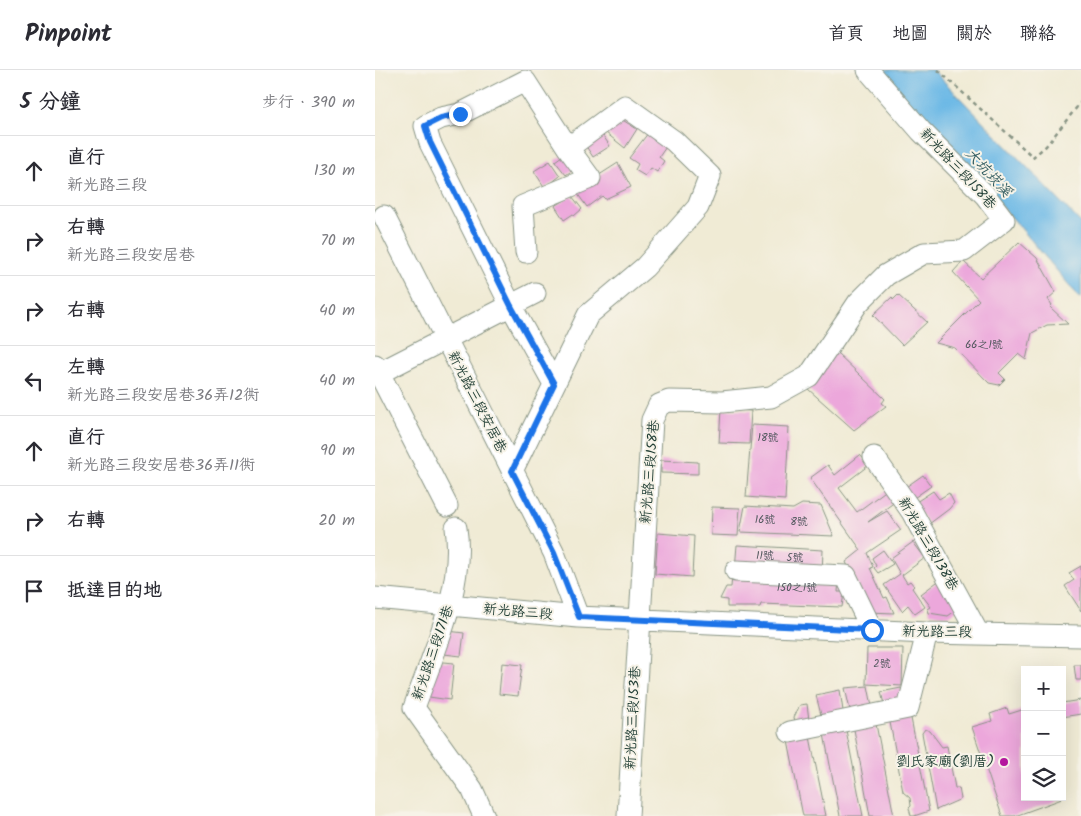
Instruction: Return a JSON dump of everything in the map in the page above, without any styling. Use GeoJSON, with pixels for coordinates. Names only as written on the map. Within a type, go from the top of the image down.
{"type":"FeatureCollection","features":[{"type":"Feature","properties":{"kind":"street","name":"新光路三段158巷"},"geometry":{"type":"LineString","coordinates":[[639,620],[652,420],[659,406],[669,401],[722,402],[771,396],[809,376],[858,303],[886,275],[924,253],[964,251],[1004,220],[985,195],[921,131],[868,70]]}},
{"type":"Feature","properties":{"kind":"street"},"geometry":{"type":"LineString","coordinates":[[526,252],[523,206],[590,178],[568,148],[525,81],[460,114],[441,118],[425,126],[430,142],[511,306],[554,384]]}},
{"type":"Feature","properties":{"kind":"street"},"geometry":{"type":"LineString","coordinates":[[512,471],[588,315],[645,267],[698,207],[709,176],[674,141],[625,106],[568,148]]}},
{"type":"Feature","properties":{"kind":"street","name":"新光路三段安居巷"},"geometry":{"type":"LineString","coordinates":[[384,216],[445,341],[554,553],[579,617]]}},
{"type":"Feature","properties":{"kind":"street"},"geometry":{"type":"LineString","coordinates":[[447,506],[376,371],[445,341],[535,292]]}},
{"type":"Feature","properties":{"kind":"street","name":"新光路三段138巷"},"geometry":{"type":"LineString","coordinates":[[874,458],[912,512],[978,634]]}},
{"type":"Feature","properties":{"kind":"street","name":"新光路三段171巷"},"geometry":{"type":"LineString","coordinates":[[456,528],[459,546],[450,605],[414,708],[472,789],[484,816]]}},
{"type":"Feature","properties":{"kind":"street"},"geometry":{"type":"LineString","coordinates":[[736,571],[846,576],[872,630]]}},
{"type":"Feature","properties":{"kind":"street","name":"新光路三段"},"geometry":{"type":"LineString","coordinates":[[375,598],[579,617],[927,634],[1081,636]]}},
{"type":"Feature","properties":{"kind":"street","name":"新光路三段153巷"},"geometry":{"type":"LineString","coordinates":[[628,816],[639,620]]}},
{"type":"Feature","properties":{"kind":"street"},"geometry":{"type":"LineString","coordinates":[[790,732],[907,708],[927,634]]}},
{"type":"Feature","properties":{"kind":"path"},"geometry":{"type":"LineString","coordinates":[[938,70],[1033,157],[1046,146],[1081,102]]}},
{"type":"Feature","properties":{"kind":"water","name":"大坑崁溪"},"geometry":{"type":"Polygon","coordinates":[[[879,70],[933,70],[1081,223],[1081,299],[1015,221],[879,70]]]}},
{"type":"Feature","properties":{"kind":"building"},"geometry":{"type":"Polygon","coordinates":[[[621,119],[637,129],[625,148],[601,129],[621,119]]]}},
{"type":"Feature","properties":{"kind":"building"},"geometry":{"type":"Polygon","coordinates":[[[597,127],[610,146],[593,157],[580,137],[597,127]]]}},
{"type":"Feature","properties":{"kind":"building"},"geometry":{"type":"Polygon","coordinates":[[[652,128],[670,141],[659,157],[664,161],[657,172],[651,168],[645,176],[635,170],[638,164],[629,158],[652,128]]]}},
{"type":"Feature","properties":{"kind":"building"},"geometry":{"type":"Polygon","coordinates":[[[573,148],[582,163],[566,175],[555,161],[573,148]]]}},
{"type":"Feature","properties":{"kind":"building"},"geometry":{"type":"Polygon","coordinates":[[[550,161],[560,176],[545,188],[534,171],[550,161]]]}},
{"type":"Feature","properties":{"kind":"building"},"geometry":{"type":"Polygon","coordinates":[[[618,163],[631,187],[605,199],[602,196],[587,207],[577,193],[593,179],[618,163]]]}},
{"type":"Feature","properties":{"kind":"building"},"geometry":{"type":"Polygon","coordinates":[[[572,196],[582,209],[574,216],[573,214],[564,220],[555,206],[572,196]]]}},
{"type":"Feature","properties":{"kind":"building"},"geometry":{"type":"Polygon","coordinates":[[[1019,242],[1037,258],[1056,292],[1048,299],[1052,305],[1050,307],[1068,324],[1047,325],[1032,333],[1026,360],[1018,354],[999,373],[1005,379],[999,385],[989,383],[955,348],[936,343],[979,300],[953,272],[963,261],[981,278],[1019,242]]]}},
{"type":"Feature","properties":{"kind":"building"},"geometry":{"type":"Polygon","coordinates":[[[898,295],[927,322],[902,345],[873,315],[892,297],[893,300],[898,295]]]}},
{"type":"Feature","properties":{"kind":"building"},"geometry":{"type":"Polygon","coordinates":[[[835,351],[885,399],[882,403],[886,406],[854,430],[808,389],[835,351]]]}},
{"type":"Feature","properties":{"kind":"building"},"geometry":{"type":"Polygon","coordinates":[[[721,409],[751,411],[749,444],[719,443],[721,409]]]}},
{"type":"Feature","properties":{"kind":"building"},"geometry":{"type":"Polygon","coordinates":[[[752,425],[789,427],[785,500],[746,497],[752,425]]]}},
{"type":"Feature","properties":{"kind":"building"},"geometry":{"type":"Polygon","coordinates":[[[860,455],[869,465],[839,488],[857,512],[888,489],[896,501],[868,522],[887,511],[901,530],[867,553],[873,567],[870,568],[884,598],[887,597],[894,613],[869,612],[846,562],[861,550],[810,478],[828,465],[835,475],[860,455]]]}},
{"type":"Feature","properties":{"kind":"building"},"geometry":{"type":"Polygon","coordinates":[[[661,460],[698,462],[698,474],[661,473],[661,460]]]}},
{"type":"Feature","properties":{"kind":"building"},"geometry":{"type":"Polygon","coordinates":[[[923,475],[931,486],[911,500],[903,489],[923,475]]]}},
{"type":"Feature","properties":{"kind":"building"},"geometry":{"type":"Polygon","coordinates":[[[933,491],[939,499],[949,493],[954,503],[929,524],[913,504],[933,491]]]}},
{"type":"Feature","properties":{"kind":"building"},"geometry":{"type":"Polygon","coordinates":[[[802,504],[821,505],[834,536],[740,532],[745,506],[793,509],[802,504]]]}},
{"type":"Feature","properties":{"kind":"building"},"geometry":{"type":"Polygon","coordinates":[[[712,507],[740,508],[738,536],[711,535],[712,507]]]}},
{"type":"Feature","properties":{"kind":"building"},"geometry":{"type":"Polygon","coordinates":[[[658,533],[694,536],[692,577],[655,574],[658,533]]]}},
{"type":"Feature","properties":{"kind":"building"},"geometry":{"type":"Polygon","coordinates":[[[913,542],[925,558],[902,575],[907,583],[910,581],[914,586],[912,588],[925,607],[915,614],[908,605],[902,611],[884,585],[900,574],[891,558],[913,542]]]}},
{"type":"Feature","properties":{"kind":"building"},"geometry":{"type":"Polygon","coordinates":[[[737,545],[823,550],[822,573],[735,569],[737,545]]]}},
{"type":"Feature","properties":{"kind":"building"},"geometry":{"type":"Polygon","coordinates":[[[883,550],[893,564],[878,573],[874,568],[876,566],[872,558],[883,550]]]}},
{"type":"Feature","properties":{"kind":"building"},"geometry":{"type":"Polygon","coordinates":[[[1081,566],[1081,611],[1065,586],[1074,580],[1069,573],[1081,566]]]}},
{"type":"Feature","properties":{"kind":"building"},"geometry":{"type":"Polygon","coordinates":[[[732,576],[839,579],[838,592],[844,592],[842,607],[761,604],[760,607],[727,607],[727,600],[720,599],[726,587],[731,587],[732,576]]]}},
{"type":"Feature","properties":{"kind":"building"},"geometry":{"type":"Polygon","coordinates":[[[941,579],[961,607],[948,616],[929,613],[928,609],[931,607],[921,594],[941,579]]]}},
{"type":"Feature","properties":{"kind":"building"},"geometry":{"type":"Polygon","coordinates":[[[448,631],[464,633],[461,656],[444,654],[448,631]]]}},
{"type":"Feature","properties":{"kind":"building"},"geometry":{"type":"Polygon","coordinates":[[[867,648],[903,648],[902,686],[866,684],[867,648]]]}},
{"type":"Feature","properties":{"kind":"building"},"geometry":{"type":"Polygon","coordinates":[[[434,661],[454,663],[450,700],[429,697],[434,661]]]}},
{"type":"Feature","properties":{"kind":"building"},"geometry":{"type":"Polygon","coordinates":[[[502,663],[522,665],[518,696],[499,694],[502,663]]]}},
{"type":"Feature","properties":{"kind":"building"},"geometry":{"type":"Polygon","coordinates":[[[1074,665],[1081,665],[1081,680],[1076,680],[1074,665]]]}},
{"type":"Feature","properties":{"kind":"building"},"geometry":{"type":"Polygon","coordinates":[[[868,686],[872,706],[850,710],[845,688],[868,686]]]}},
{"type":"Feature","properties":{"kind":"building"},"geometry":{"type":"Polygon","coordinates":[[[901,688],[904,699],[884,704],[881,692],[901,688]]]}},
{"type":"Feature","properties":{"kind":"building"},"geometry":{"type":"Polygon","coordinates":[[[840,690],[843,711],[821,715],[816,695],[840,690]]]}},
{"type":"Feature","properties":{"kind":"building"},"geometry":{"type":"Polygon","coordinates":[[[1081,700],[1081,714],[1066,716],[1066,702],[1081,700]]]}},
{"type":"Feature","properties":{"kind":"building"},"geometry":{"type":"Polygon","coordinates":[[[807,704],[809,720],[795,722],[794,717],[800,705],[807,704]]]}},
{"type":"Feature","properties":{"kind":"building","name":"劉氏家廟(劉厝)"},"geometry":{"type":"Polygon","coordinates":[[[1007,708],[1009,714],[1021,710],[1021,801],[1056,801],[1015,816],[1002,816],[972,727],[992,721],[990,714],[1007,708]]]}},
{"type":"Feature","properties":{"kind":"building"},"geometry":{"type":"Polygon","coordinates":[[[910,713],[929,811],[914,816],[911,816],[909,808],[911,806],[910,798],[903,792],[889,717],[910,713]]]}},
{"type":"Feature","properties":{"kind":"building"},"geometry":{"type":"Polygon","coordinates":[[[875,719],[894,816],[870,816],[853,724],[875,719]]]}},
{"type":"Feature","properties":{"kind":"building"},"geometry":{"type":"Polygon","coordinates":[[[845,725],[863,816],[840,816],[823,729],[845,725]]]}},
{"type":"Feature","properties":{"kind":"building"},"geometry":{"type":"Polygon","coordinates":[[[925,729],[930,731],[942,747],[947,746],[955,788],[959,788],[961,799],[936,810],[922,733],[925,729]]]}},
{"type":"Feature","properties":{"kind":"building"},"geometry":{"type":"Polygon","coordinates":[[[809,732],[826,816],[803,816],[787,736],[809,732]]]}},
{"type":"Feature","properties":{"kind":"place","name":"劉氏家廟(劉厝)"},"geometry":{"type":"Point","coordinates":[1004,762]}},
{"type":"Feature","properties":{"kind":"route"},"geometry":{"type":"LineString","coordinates":[[460,114],[441,118],[425,126],[430,142],[511,306],[554,384],[512,471],[554,553],[579,617],[872,630]]}}]}
